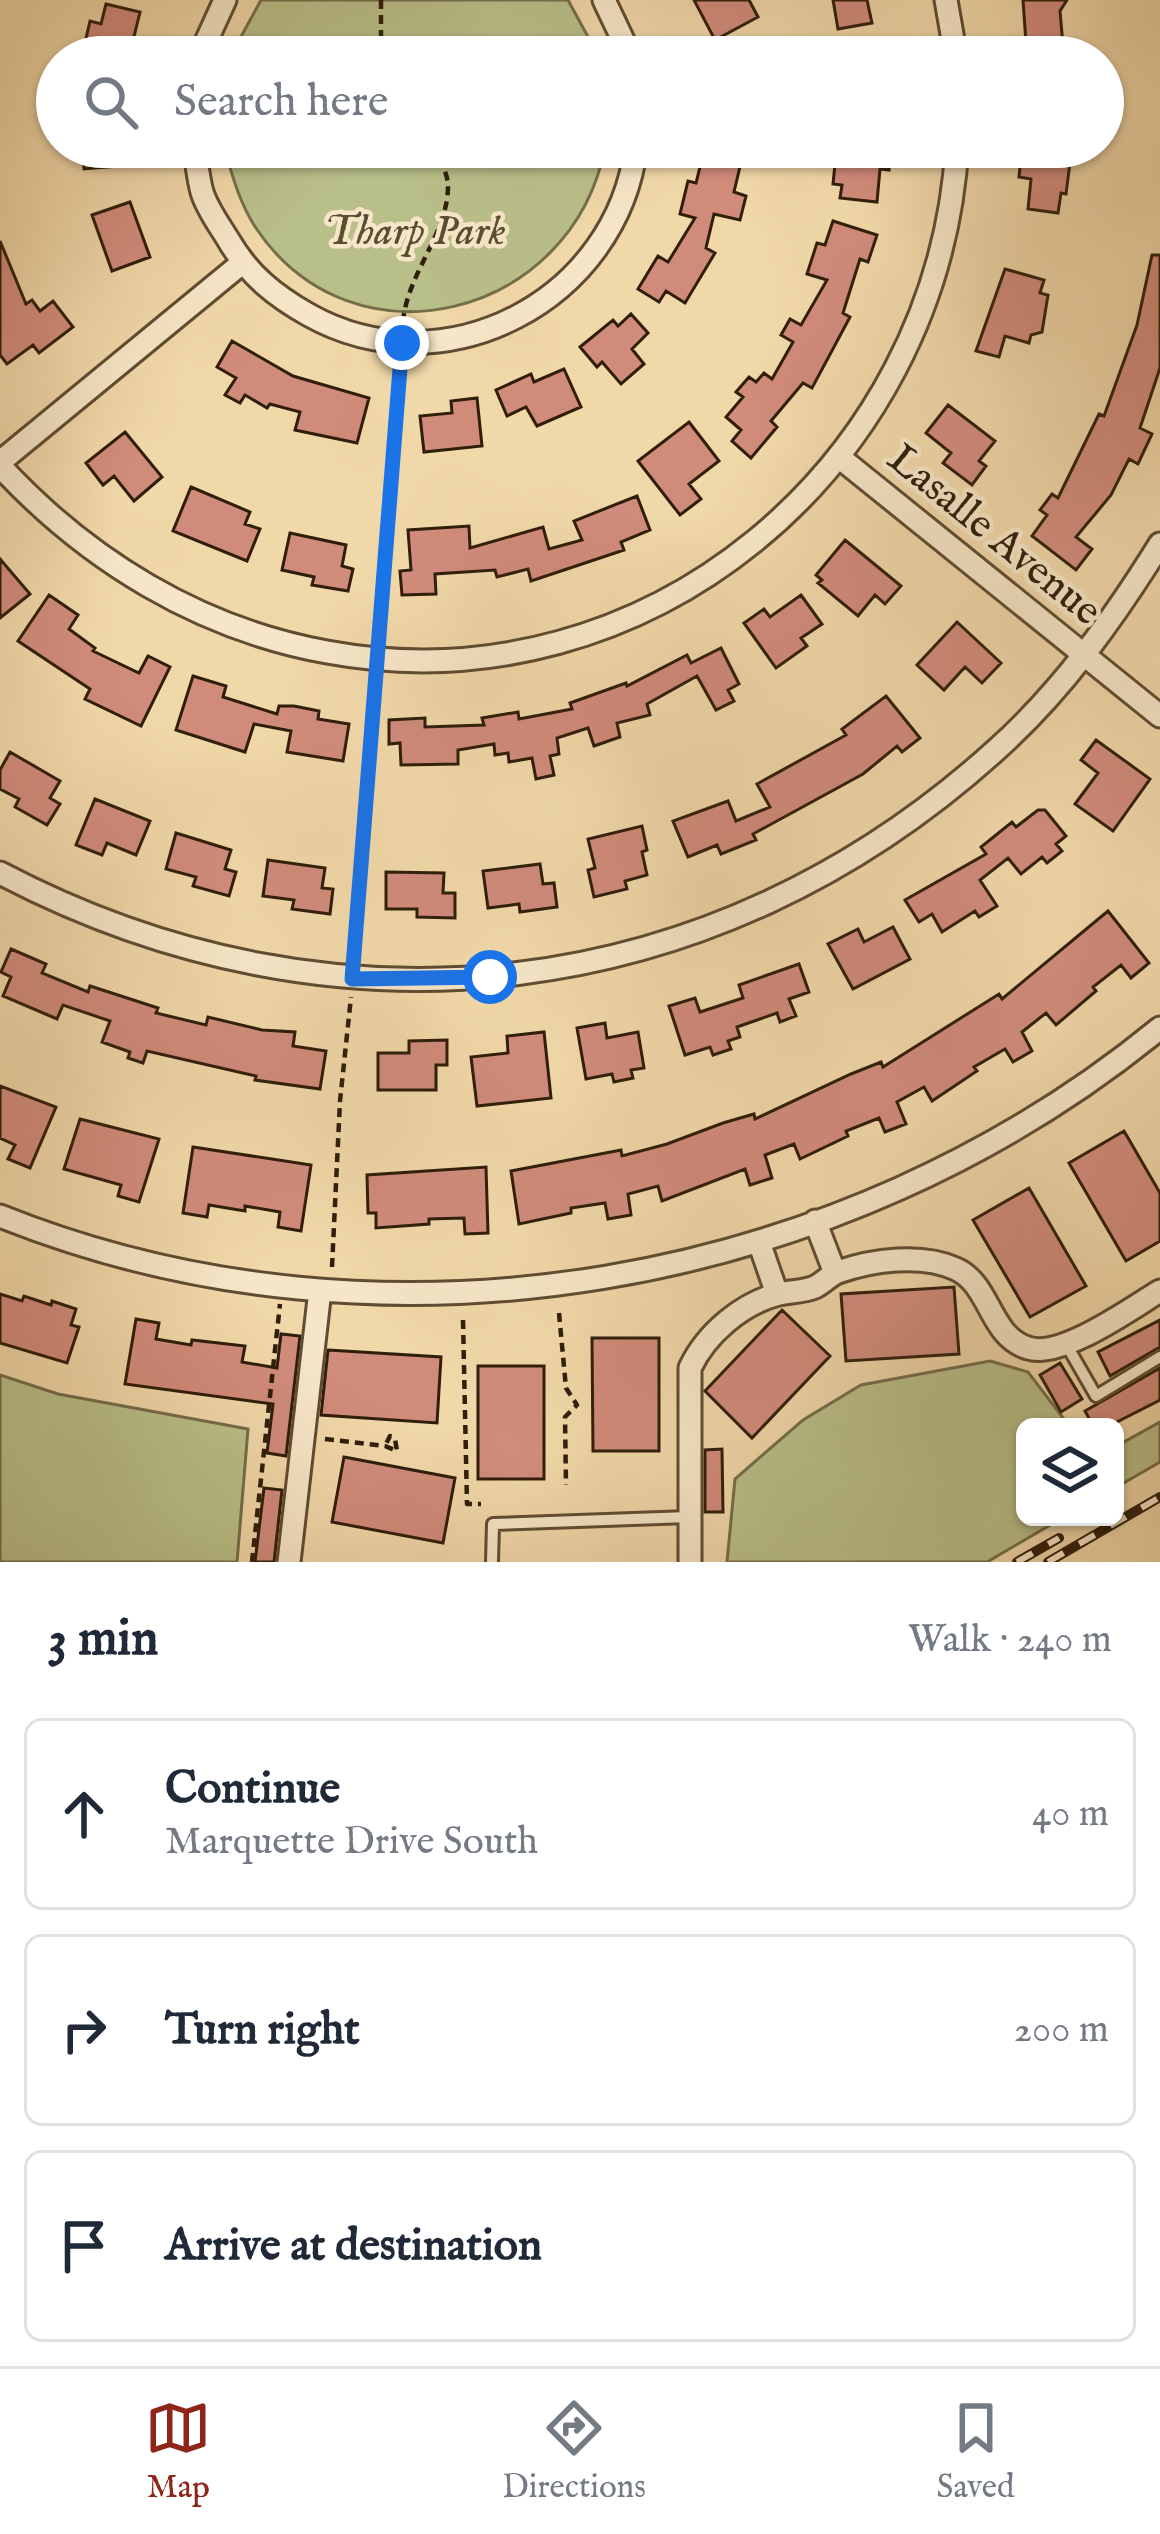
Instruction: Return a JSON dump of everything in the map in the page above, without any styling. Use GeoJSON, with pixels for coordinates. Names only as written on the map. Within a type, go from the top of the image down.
{"type":"FeatureCollection","features":[{"type":"Feature","properties":{"kind":"street"},"geometry":{"type":"LineString","coordinates":[[209,36],[225,0]]}},
{"type":"Feature","properties":{"kind":"street"},"geometry":{"type":"LineString","coordinates":[[604,0],[621,36]]}},
{"type":"Feature","properties":{"kind":"street"},"geometry":{"type":"LineString","coordinates":[[946,0],[952,36]]}},
{"type":"Feature","properties":{"kind":"street"},"geometry":{"type":"LineString","coordinates":[[198,168],[203,196],[242,263],[277,296],[334,329],[402,343],[456,340],[502,326],[565,286],[608,234],[633,168]]}},
{"type":"Feature","properties":{"kind":"street"},"geometry":{"type":"LineString","coordinates":[[242,263],[0,464],[80,543],[192,611],[291,644],[374,658],[459,659],[570,637],[629,616],[717,570],[783,519],[839,457],[880,396],[923,314],[945,244],[954,168]]}},
{"type":"Feature","properties":{"kind":"street","name":"Lasalle Avenue"},"geometry":{"type":"LineString","coordinates":[[839,457],[1160,716]]}},
{"type":"Feature","properties":{"kind":"street"},"geometry":{"type":"LineString","coordinates":[[0,872],[78,911],[148,938],[251,966],[352,979],[490,977],[652,947],[789,891],[871,846],[934,801],[997,749],[1085,654],[1160,544]]}},
{"type":"Feature","properties":{"kind":"street"},"geometry":{"type":"LineString","coordinates":[[0,1216],[98,1250],[171,1268],[326,1292],[449,1295],[548,1286],[644,1270],[759,1242],[902,1188],[987,1145],[1105,1072],[1160,1028]]}},
{"type":"Feature","properties":{"kind":"street"},"geometry":{"type":"LineString","coordinates":[[815,1221],[835,1273]]}},
{"type":"Feature","properties":{"kind":"street"},"geometry":{"type":"LineString","coordinates":[[759,1242],[777,1294]]}},
{"type":"Feature","properties":{"kind":"street"},"geometry":{"type":"LineString","coordinates":[[690,1562],[690,1368],[719,1327],[777,1294],[801,1292],[835,1273],[906,1260],[954,1268],[972,1281],[1003,1334],[1029,1349],[1066,1344],[1160,1292]]}},
{"type":"Feature","properties":{"kind":"street"},"geometry":{"type":"LineString","coordinates":[[289,1562],[326,1292]]}},
{"type":"Feature","properties":{"kind":"lane"},"geometry":{"type":"LineString","coordinates":[[1066,1344],[1096,1396],[1160,1357]]}},
{"type":"Feature","properties":{"kind":"lane"},"geometry":{"type":"LineString","coordinates":[[492,1562],[493,1523],[689,1517]]}},
{"type":"Feature","properties":{"kind":"path"},"geometry":{"type":"LineString","coordinates":[[381,0],[381,36]]}},
{"type":"Feature","properties":{"kind":"path"},"geometry":{"type":"LineString","coordinates":[[326,1292],[402,343],[410,286],[437,230],[445,200],[448,180],[443,168]]}},
{"type":"Feature","properties":{"kind":"path"},"geometry":{"type":"LineString","coordinates":[[252,1562],[281,1286]]}},
{"type":"Feature","properties":{"kind":"path"},"geometry":{"type":"LineString","coordinates":[[559,1313],[566,1388],[577,1405],[565,1417],[566,1485]]}},
{"type":"Feature","properties":{"kind":"path"},"geometry":{"type":"LineString","coordinates":[[463,1320],[467,1504],[481,1504]]}},
{"type":"Feature","properties":{"kind":"path"},"geometry":{"type":"LineString","coordinates":[[320,1438],[385,1446]]}},
{"type":"Feature","properties":{"kind":"green space"},"geometry":{"type":"Polygon","coordinates":[[[261,0],[568,0],[588,36],[241,36],[261,0]]]}},
{"type":"Feature","properties":{"kind":"green space","name":"Tharp Park"},"geometry":{"type":"Polygon","coordinates":[[[231,168],[598,168],[585,206],[550,252],[505,286],[454,306],[399,311],[345,300],[296,272],[254,225],[231,168]]]}},
{"type":"Feature","properties":{"kind":"green space"},"geometry":{"type":"Polygon","coordinates":[[[990,1361],[1028,1372],[1063,1418],[1016,1418],[1016,1526],[1049,1526],[987,1562],[727,1562],[735,1479],[803,1420],[861,1385],[990,1361]]]}},
{"type":"Feature","properties":{"kind":"green space"},"geometry":{"type":"Polygon","coordinates":[[[0,1375],[58,1394],[248,1429],[237,1562],[0,1562],[0,1375]]]}},
{"type":"Feature","properties":{"kind":"green space"},"geometry":{"type":"Polygon","coordinates":[[[1160,1422],[1160,1462],[1124,1483],[1124,1442],[1160,1422]]]}},
{"type":"Feature","properties":{"kind":"building"},"geometry":{"type":"Polygon","coordinates":[[[694,0],[749,0],[758,17],[722,36],[713,36],[694,0]]]}},
{"type":"Feature","properties":{"kind":"building"},"geometry":{"type":"Polygon","coordinates":[[[833,0],[867,0],[872,23],[838,29],[833,0]]]}},
{"type":"Feature","properties":{"kind":"building"},"geometry":{"type":"Polygon","coordinates":[[[1023,0],[1067,0],[1060,11],[1062,36],[1026,36],[1023,0]]]}},
{"type":"Feature","properties":{"kind":"building"},"geometry":{"type":"Polygon","coordinates":[[[106,4],[140,12],[134,36],[87,36],[90,21],[101,24],[106,4]]]}},
{"type":"Feature","properties":{"kind":"building"},"geometry":{"type":"Polygon","coordinates":[[[700,168],[740,168],[734,192],[746,196],[740,220],[714,214],[706,248],[715,253],[685,303],[666,291],[659,302],[638,289],[658,256],[668,262],[695,218],[680,214],[688,181],[696,183],[700,168]]]}},
{"type":"Feature","properties":{"kind":"building"},"geometry":{"type":"Polygon","coordinates":[[[835,168],[889,168],[880,169],[877,202],[840,198],[842,185],[833,184],[835,168]]]}},
{"type":"Feature","properties":{"kind":"building"},"geometry":{"type":"Polygon","coordinates":[[[1020,168],[1069,168],[1058,213],[1028,209],[1031,179],[1019,177],[1020,168]]]}},
{"type":"Feature","properties":{"kind":"building"},"geometry":{"type":"Polygon","coordinates":[[[130,202],[150,257],[112,271],[92,215],[130,202]]]}},
{"type":"Feature","properties":{"kind":"building"},"geometry":{"type":"Polygon","coordinates":[[[833,221],[877,235],[868,262],[860,259],[843,313],[850,317],[812,388],[803,383],[771,421],[777,427],[751,458],[732,441],[741,430],[726,417],[743,397],[736,392],[749,377],[756,382],[764,373],[772,379],[793,342],[781,335],[790,319],[801,325],[827,280],[807,274],[817,243],[825,245],[833,221]]]}},
{"type":"Feature","properties":{"kind":"building"},"geometry":{"type":"Polygon","coordinates":[[[0,241],[26,304],[32,300],[40,311],[53,301],[73,327],[39,353],[33,345],[7,364],[0,355],[0,241]]]}},
{"type":"Feature","properties":{"kind":"building"},"geometry":{"type":"Polygon","coordinates":[[[1152,255],[1160,255],[1160,368],[1140,428],[1152,434],[1138,464],[1129,459],[1111,495],[1076,537],[1092,549],[1076,570],[1032,536],[1047,515],[1040,510],[1052,494],[1058,498],[1099,414],[1104,416],[1137,325],[1152,255]]]}},
{"type":"Feature","properties":{"kind":"building"},"geometry":{"type":"Polygon","coordinates":[[[1005,269],[1044,280],[1040,293],[1048,295],[1042,332],[1031,335],[1029,343],[1005,336],[999,357],[976,351],[1005,269]]]}},
{"type":"Feature","properties":{"kind":"building"},"geometry":{"type":"Polygon","coordinates":[[[631,314],[648,333],[632,349],[644,364],[621,384],[602,362],[597,367],[580,347],[613,320],[618,326],[631,314]]]}},
{"type":"Feature","properties":{"kind":"building"},"geometry":{"type":"Polygon","coordinates":[[[232,341],[293,376],[369,398],[357,443],[295,430],[300,412],[270,404],[267,408],[245,395],[240,403],[225,395],[236,378],[217,367],[232,341]]]}},
{"type":"Feature","properties":{"kind":"building"},"geometry":{"type":"Polygon","coordinates":[[[564,369],[581,407],[537,426],[526,407],[507,416],[496,390],[531,374],[534,382],[564,369]]]}},
{"type":"Feature","properties":{"kind":"building"},"geometry":{"type":"Polygon","coordinates":[[[477,398],[482,446],[424,452],[420,416],[452,413],[451,401],[477,398]]]}},
{"type":"Feature","properties":{"kind":"building"},"geometry":{"type":"Polygon","coordinates":[[[948,405],[995,441],[979,461],[986,466],[972,485],[943,463],[951,453],[926,433],[948,405]]]}},
{"type":"Feature","properties":{"kind":"building"},"geometry":{"type":"Polygon","coordinates":[[[689,422],[719,461],[689,484],[701,499],[680,515],[638,461],[689,422]]]}},
{"type":"Feature","properties":{"kind":"building"},"geometry":{"type":"Polygon","coordinates":[[[125,432],[162,477],[134,501],[114,476],[103,485],[86,463],[125,432]]]}},
{"type":"Feature","properties":{"kind":"building"},"geometry":{"type":"Polygon","coordinates":[[[191,487],[250,512],[245,524],[260,529],[247,561],[173,531],[191,487]]]}},
{"type":"Feature","properties":{"kind":"building"},"geometry":{"type":"Polygon","coordinates":[[[637,496],[650,530],[621,542],[624,550],[531,581],[528,569],[497,577],[495,570],[435,574],[436,594],[402,595],[400,571],[411,570],[408,530],[469,526],[470,548],[543,527],[549,549],[582,540],[574,521],[637,496]]]}},
{"type":"Feature","properties":{"kind":"building"},"geometry":{"type":"Polygon","coordinates":[[[290,533],[346,545],[342,566],[353,569],[348,591],[312,585],[314,577],[282,570],[290,533]]]}},
{"type":"Feature","properties":{"kind":"building"},"geometry":{"type":"Polygon","coordinates":[[[845,540],[901,586],[885,604],[875,595],[858,616],[818,583],[822,580],[816,575],[845,540]]]}},
{"type":"Feature","properties":{"kind":"building"},"geometry":{"type":"Polygon","coordinates":[[[0,559],[30,594],[0,618],[0,559]]]}},
{"type":"Feature","properties":{"kind":"building"},"geometry":{"type":"Polygon","coordinates":[[[49,595],[78,615],[69,629],[93,651],[139,673],[148,656],[170,667],[141,726],[85,699],[90,689],[18,641],[49,595]]]}},
{"type":"Feature","properties":{"kind":"building"},"geometry":{"type":"Polygon","coordinates":[[[801,595],[822,624],[801,638],[807,646],[776,668],[744,623],[764,609],[770,617],[801,595]]]}},
{"type":"Feature","properties":{"kind":"building"},"geometry":{"type":"Polygon","coordinates":[[[957,622],[1001,663],[982,683],[965,667],[944,690],[917,665],[957,622]]]}},
{"type":"Feature","properties":{"kind":"building"},"geometry":{"type":"Polygon","coordinates":[[[721,648],[739,684],[728,690],[734,701],[716,710],[697,676],[647,704],[650,715],[617,723],[620,737],[594,746],[588,728],[557,738],[559,754],[550,756],[554,775],[536,779],[532,758],[509,762],[508,753],[495,755],[494,744],[458,750],[458,764],[401,765],[400,743],[389,744],[389,720],[425,718],[425,727],[484,725],[482,718],[518,712],[519,719],[572,709],[570,703],[627,686],[687,655],[691,663],[721,648]]]}},
{"type":"Feature","properties":{"kind":"building"},"geometry":{"type":"Polygon","coordinates":[[[193,676],[226,686],[223,697],[277,714],[279,706],[294,706],[319,711],[318,719],[349,724],[343,761],[287,752],[291,731],[254,724],[245,752],[176,730],[193,676]]]}},
{"type":"Feature","properties":{"kind":"building"},"geometry":{"type":"Polygon","coordinates":[[[886,696],[920,738],[902,752],[897,746],[863,774],[753,834],[756,840],[721,854],[717,845],[688,857],[673,821],[728,801],[736,821],[770,807],[757,784],[846,735],[842,729],[886,696]]]}},
{"type":"Feature","properties":{"kind":"building"},"geometry":{"type":"Polygon","coordinates":[[[1096,740],[1150,779],[1113,831],[1075,804],[1098,773],[1081,760],[1096,740]]]}},
{"type":"Feature","properties":{"kind":"building"},"geometry":{"type":"Polygon","coordinates":[[[10,752],[60,781],[50,798],[60,804],[47,825],[15,807],[19,799],[0,789],[0,770],[10,752]]]}},
{"type":"Feature","properties":{"kind":"building"},"geometry":{"type":"Polygon","coordinates":[[[95,799],[150,821],[136,855],[107,843],[102,855],[76,845],[95,799]]]}},
{"type":"Feature","properties":{"kind":"building"},"geometry":{"type":"Polygon","coordinates":[[[1045,810],[1066,836],[1056,844],[1062,851],[1047,863],[1042,857],[1021,874],[1008,858],[980,880],[997,906],[979,917],[975,911],[942,932],[932,914],[919,922],[905,900],[986,854],[981,847],[1012,822],[1016,827],[1045,810]]]}},
{"type":"Feature","properties":{"kind":"building"},"geometry":{"type":"Polygon","coordinates":[[[642,826],[647,875],[625,881],[627,889],[594,897],[588,870],[595,868],[588,839],[642,826]]]}},
{"type":"Feature","properties":{"kind":"building"},"geometry":{"type":"Polygon","coordinates":[[[176,833],[231,850],[225,869],[236,872],[229,896],[193,886],[196,877],[166,869],[176,833]]]}},
{"type":"Feature","properties":{"kind":"building"},"geometry":{"type":"Polygon","coordinates":[[[268,860],[325,868],[322,888],[333,889],[330,914],[292,909],[294,900],[263,896],[268,860]]]}},
{"type":"Feature","properties":{"kind":"building"},"geometry":{"type":"Polygon","coordinates":[[[540,864],[543,884],[554,883],[557,907],[520,912],[519,904],[488,908],[483,871],[540,864]]]}},
{"type":"Feature","properties":{"kind":"building"},"geometry":{"type":"Polygon","coordinates":[[[386,872],[444,873],[443,893],[455,893],[455,918],[417,917],[417,909],[386,909],[386,872]]]}},
{"type":"Feature","properties":{"kind":"building"},"geometry":{"type":"Polygon","coordinates":[[[1108,911],[1149,963],[1131,978],[1121,965],[1056,1025],[1046,1013],[1022,1032],[1032,1051],[1013,1062],[1005,1049],[932,1101],[924,1087],[897,1102],[906,1124],[885,1132],[879,1118],[846,1131],[848,1136],[800,1159],[794,1144],[765,1155],[772,1178],[750,1185],[745,1169],[662,1201],[658,1186],[628,1194],[631,1215],[608,1219],[605,1203],[519,1224],[511,1171],[621,1150],[622,1156],[667,1144],[754,1114],[755,1119],[851,1074],[881,1062],[883,1067],[999,994],[1002,999],[1108,911]]]}},
{"type":"Feature","properties":{"kind":"building"},"geometry":{"type":"Polygon","coordinates":[[[893,927],[910,959],[853,989],[828,944],[858,929],[864,942],[893,927]]]}},
{"type":"Feature","properties":{"kind":"building"},"geometry":{"type":"Polygon","coordinates":[[[11,949],[46,964],[42,973],[88,992],[90,986],[158,1008],[156,1013],[206,1025],[208,1017],[262,1030],[295,1032],[293,1046],[326,1051],[320,1089],[255,1080],[256,1076],[147,1051],[143,1063],[128,1058],[130,1052],[102,1042],[110,1021],[63,1005],[57,1019],[3,996],[11,977],[1,972],[11,949]]]}},
{"type":"Feature","properties":{"kind":"building"},"geometry":{"type":"Polygon","coordinates":[[[799,964],[809,992],[789,999],[796,1016],[780,1022],[777,1013],[737,1027],[740,1037],[728,1041],[731,1049],[713,1055],[710,1047],[685,1055],[669,1006],[695,998],[700,1012],[743,998],[739,985],[799,964]]]}},
{"type":"Feature","properties":{"kind":"building"},"geometry":{"type":"Polygon","coordinates":[[[605,1023],[607,1038],[638,1032],[644,1068],[631,1070],[633,1078],[614,1082],[612,1074],[586,1079],[577,1028],[605,1023]]]}},
{"type":"Feature","properties":{"kind":"building"},"geometry":{"type":"Polygon","coordinates":[[[544,1032],[551,1098],[477,1106],[471,1057],[508,1053],[507,1036],[544,1032]]]}},
{"type":"Feature","properties":{"kind":"building"},"geometry":{"type":"Polygon","coordinates":[[[447,1040],[447,1065],[436,1065],[436,1090],[378,1090],[378,1053],[409,1053],[409,1041],[447,1040]]]}},
{"type":"Feature","properties":{"kind":"building"},"geometry":{"type":"Polygon","coordinates":[[[0,1086],[56,1107],[30,1168],[8,1159],[15,1145],[0,1138],[0,1086]]]}},
{"type":"Feature","properties":{"kind":"building"},"geometry":{"type":"Polygon","coordinates":[[[80,1119],[159,1139],[139,1202],[118,1196],[121,1185],[64,1169],[80,1119]]]}},
{"type":"Feature","properties":{"kind":"building"},"geometry":{"type":"Polygon","coordinates":[[[1124,1131],[1160,1193],[1160,1241],[1126,1261],[1069,1163],[1124,1131]]]}},
{"type":"Feature","properties":{"kind":"building"},"geometry":{"type":"Polygon","coordinates":[[[193,1147],[311,1165],[301,1231],[278,1227],[280,1212],[245,1206],[245,1211],[209,1205],[207,1217],[183,1213],[193,1147]]]}},
{"type":"Feature","properties":{"kind":"building"},"geometry":{"type":"Polygon","coordinates":[[[486,1167],[488,1233],[465,1234],[464,1218],[376,1228],[376,1213],[368,1213],[367,1175],[486,1167]]]}},
{"type":"Feature","properties":{"kind":"building"},"geometry":{"type":"Polygon","coordinates":[[[1029,1188],[1086,1286],[1030,1317],[973,1220],[1029,1188]]]}},
{"type":"Feature","properties":{"kind":"building"},"geometry":{"type":"Polygon","coordinates":[[[954,1287],[959,1354],[846,1361],[841,1294],[954,1287]]]}},
{"type":"Feature","properties":{"kind":"building"},"geometry":{"type":"Polygon","coordinates":[[[0,1294],[76,1309],[71,1325],[79,1327],[67,1363],[0,1343],[0,1294]]]}},
{"type":"Feature","properties":{"kind":"building"},"geometry":{"type":"Polygon","coordinates":[[[782,1310],[830,1356],[752,1438],[705,1391],[782,1310]]]}},
{"type":"Feature","properties":{"kind":"building"},"geometry":{"type":"Polygon","coordinates":[[[136,1319],[159,1323],[156,1339],[245,1346],[242,1362],[277,1368],[281,1334],[300,1336],[286,1456],[267,1453],[273,1404],[125,1384],[136,1319]]]}},
{"type":"Feature","properties":{"kind":"building"},"geometry":{"type":"Polygon","coordinates":[[[1160,1320],[1160,1347],[1110,1376],[1098,1352],[1160,1320]]]}},
{"type":"Feature","properties":{"kind":"building"},"geometry":{"type":"Polygon","coordinates":[[[592,1338],[659,1338],[659,1451],[593,1451],[592,1338]]]}},
{"type":"Feature","properties":{"kind":"building"},"geometry":{"type":"Polygon","coordinates":[[[328,1350],[441,1357],[437,1423],[321,1415],[328,1350]]]}},
{"type":"Feature","properties":{"kind":"building"},"geometry":{"type":"Polygon","coordinates":[[[1060,1363],[1082,1399],[1061,1412],[1040,1375],[1060,1363]]]}},
{"type":"Feature","properties":{"kind":"building"},"geometry":{"type":"Polygon","coordinates":[[[478,1366],[544,1366],[544,1479],[478,1479],[478,1366]]]}},
{"type":"Feature","properties":{"kind":"building"},"geometry":{"type":"Polygon","coordinates":[[[1160,1368],[1160,1400],[1124,1418],[1089,1418],[1085,1411],[1160,1368]]]}},
{"type":"Feature","properties":{"kind":"building"},"geometry":{"type":"Polygon","coordinates":[[[722,1449],[723,1512],[705,1512],[705,1450],[722,1449]]]}},
{"type":"Feature","properties":{"kind":"building"},"geometry":{"type":"Polygon","coordinates":[[[344,1457],[455,1478],[443,1543],[332,1522],[344,1457]]]}},
{"type":"Feature","properties":{"kind":"building"},"geometry":{"type":"Polygon","coordinates":[[[264,1488],[282,1490],[274,1562],[255,1562],[264,1488]]]}},
{"type":"Feature","properties":{"kind":"railway"},"geometry":{"type":"LineString","coordinates":[[1048,1562],[1160,1497]]}},
{"type":"Feature","properties":{"kind":"railway"},"geometry":{"type":"LineString","coordinates":[[1017,1562],[1059,1538]]}},
{"type":"Feature","properties":{"kind":"route"},"geometry":{"type":"LineString","coordinates":[[402,343],[352,979],[490,977]]}}]}
